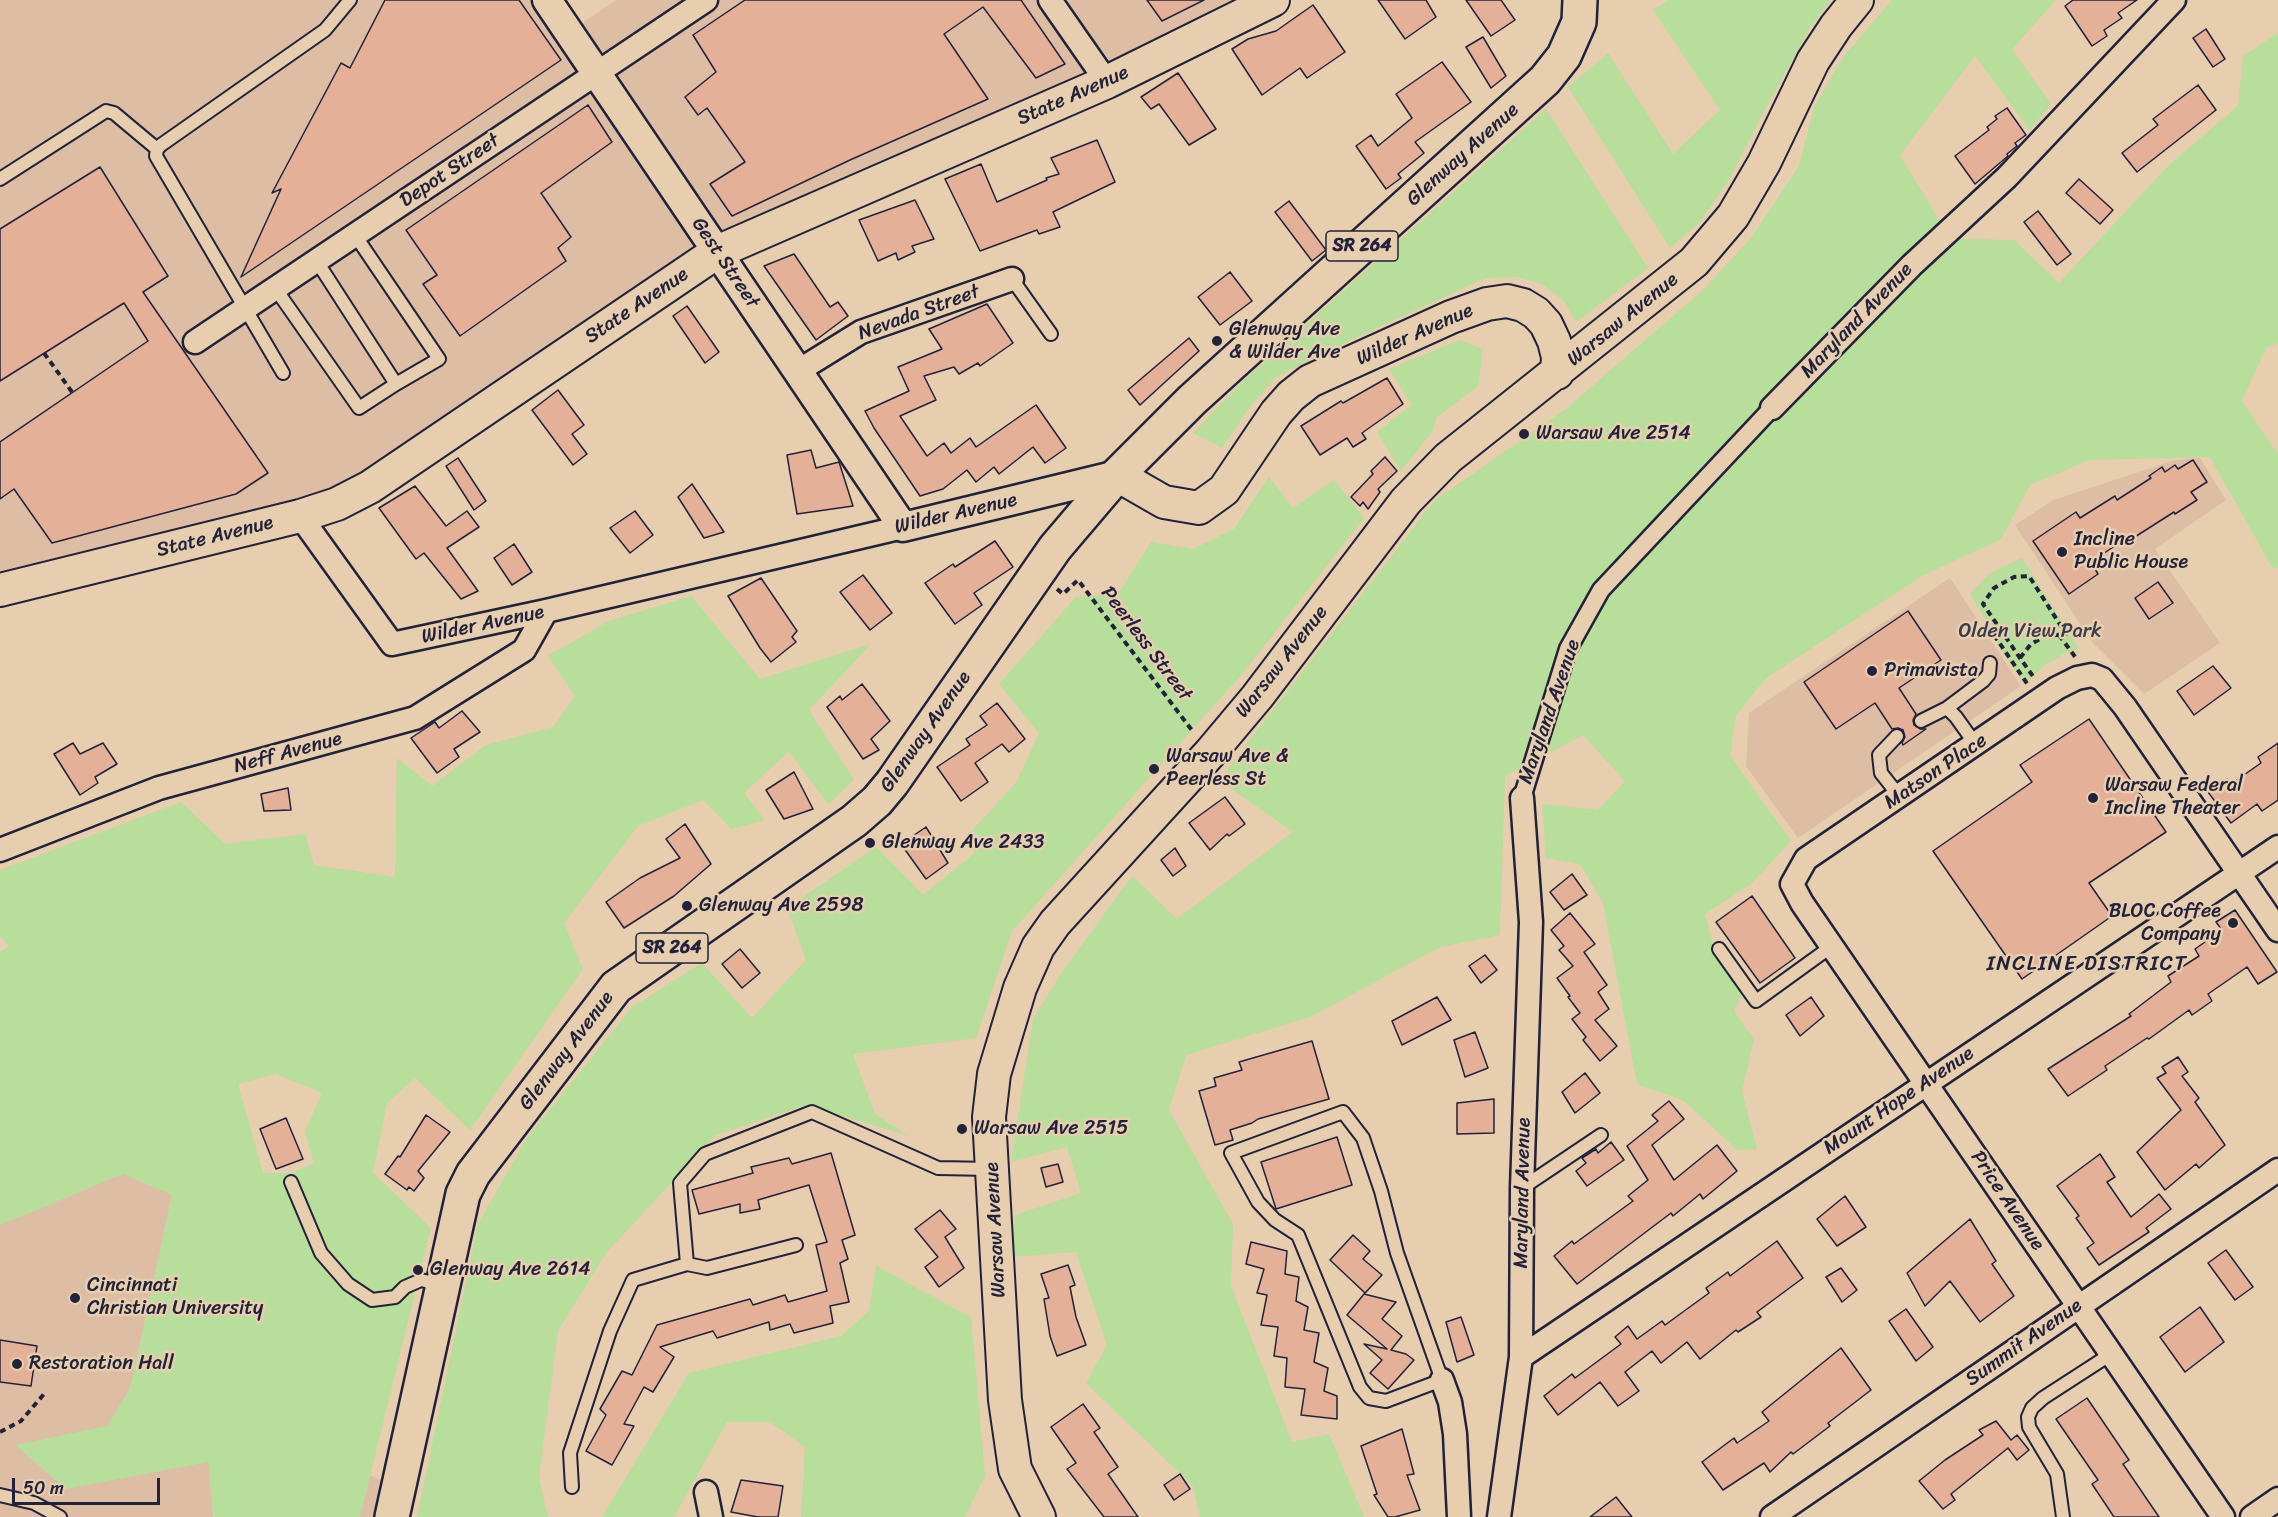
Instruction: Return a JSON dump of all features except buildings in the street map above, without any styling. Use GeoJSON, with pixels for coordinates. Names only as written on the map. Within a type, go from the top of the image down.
{"type":"FeatureCollection","features":[{"type":"Feature","properties":{"kind":"main road","name":"State Avenue"},"geometry":{"type":"LineString","coordinates":[[0,590],[300,516],[336,504],[370,487],[717,252],[1107,82],[1273,0]]}},
{"type":"Feature","properties":{"kind":"main road","name":"Glenway Avenue"},"geometry":{"type":"LineString","coordinates":[[392,1517],[463,1194],[473,1174],[616,987],[854,821],[877,801],[892,783],[1055,548],[1117,475],[1201,392],[1545,80],[1564,56],[1579,22],[1580,0]]}},
{"type":"Feature","properties":{"kind":"main road","name":"Warsaw Avenue"},"geometry":{"type":"LineString","coordinates":[[1039,1517],[1015,1469],[1005,1400],[989,1117],[994,1074],[1020,988],[1038,947],[1055,923],[1210,753],[1257,697],[1406,501],[1448,458],[1694,262],[1733,216],[1764,163],[1813,61],[1836,26],[1857,0]]}},
{"type":"Feature","properties":{"kind":"main road","name":"Wilder Avenue"},"geometry":{"type":"LineString","coordinates":[[1117,475],[1164,502],[1199,508],[1224,490],[1276,413],[1291,396],[1310,381],[1451,317],[1487,304],[1507,301],[1523,305],[1536,313],[1546,324],[1554,341],[1558,357],[1557,373]]}},
{"type":"Feature","properties":{"kind":"street","name":"Gest Street"},"geometry":{"type":"LineString","coordinates":[[547,0],[903,527]]}},
{"type":"Feature","properties":{"kind":"street","name":"Depot Street"},"geometry":{"type":"LineString","coordinates":[[195,342],[706,0]]}},
{"type":"Feature","properties":{"kind":"street"},"geometry":{"type":"LineString","coordinates":[[1050,0],[1107,82]]}},
{"type":"Feature","properties":{"kind":"street","name":"Maryland Avenue"},"geometry":{"type":"LineString","coordinates":[[1499,1517],[1521,1357],[1522,1188],[1531,922],[1522,798],[1568,649],[1602,590],[1772,408],[1912,265],[2007,177],[2174,0]]}},
{"type":"Feature","properties":{"kind":"street","name":"Nevada Street"},"geometry":{"type":"LineString","coordinates":[[798,371],[861,332],[1012,279]]}},
{"type":"Feature","properties":{"kind":"street","name":"Wilder Avenue"},"geometry":{"type":"LineString","coordinates":[[300,516],[392,644],[546,611],[1117,475]]}},
{"type":"Feature","properties":{"kind":"street","name":"Neff Avenue"},"geometry":{"type":"LineString","coordinates":[[0,850],[159,788],[415,718],[524,650],[546,611]]}},
{"type":"Feature","properties":{"kind":"street","name":"Matson Place"},"geometry":{"type":"LineString","coordinates":[[1792,884],[1806,860],[2057,688],[2077,678],[2092,675],[2102,679],[2125,707],[2239,873]]}},
{"type":"Feature","properties":{"kind":"street","name":"Mount Hope Avenue"},"geometry":{"type":"LineString","coordinates":[[1521,1357],[2278,847]]}},
{"type":"Feature","properties":{"kind":"street"},"geometry":{"type":"LineString","coordinates":[[2239,873],[2278,930]]}},
{"type":"Feature","properties":{"kind":"street","name":"Price Avenue"},"geometry":{"type":"LineString","coordinates":[[1792,884],[1802,903],[2223,1517]]}},
{"type":"Feature","properties":{"kind":"street","name":"Summit Avenue"},"geometry":{"type":"LineString","coordinates":[[1772,1517],[2278,1170]]}},
{"type":"Feature","properties":{"kind":"street"},"geometry":{"type":"LineString","coordinates":[[1442,1380],[1450,1402],[1455,1434],[1459,1517]]}},
{"type":"Feature","properties":{"kind":"street"},"geometry":{"type":"LineString","coordinates":[[706,1492],[711,1517]]}},
{"type":"Feature","properties":{"kind":"street"},"geometry":{"type":"LineString","coordinates":[[2252,1517],[2278,1499]]}},
{"type":"Feature","properties":{"kind":"lane"},"geometry":{"type":"LineString","coordinates":[[284,373],[156,156],[157,149],[325,30],[351,0]]}},
{"type":"Feature","properties":{"kind":"lane"},"geometry":{"type":"LineString","coordinates":[[0,179],[106,111],[114,113],[157,149]]}},
{"type":"Feature","properties":{"kind":"lane"},"geometry":{"type":"LineString","coordinates":[[275,288],[359,408],[440,359],[355,235]]}},
{"type":"Feature","properties":{"kind":"lane"},"geometry":{"type":"LineString","coordinates":[[316,260],[396,384]]}},
{"type":"Feature","properties":{"kind":"lane"},"geometry":{"type":"LineString","coordinates":[[1012,279],[1051,334]]}},
{"type":"Feature","properties":{"kind":"lane"},"geometry":{"type":"LineString","coordinates":[[1921,721],[1947,708],[1983,681],[1989,674],[1990,663]]}},
{"type":"Feature","properties":{"kind":"lane"},"geometry":{"type":"LineString","coordinates":[[1947,708],[1976,745]]}},
{"type":"Feature","properties":{"kind":"lane"},"geometry":{"type":"LineString","coordinates":[[1897,736],[1879,755],[1881,773],[1900,797]]}},
{"type":"Feature","properties":{"kind":"lane"},"geometry":{"type":"LineString","coordinates":[[1719,949],[1756,1001],[1832,946]]}},
{"type":"Feature","properties":{"kind":"lane"},"geometry":{"type":"LineString","coordinates":[[687,1264],[680,1183],[705,1154],[812,1112],[938,1168],[993,1169]]}},
{"type":"Feature","properties":{"kind":"lane"},"geometry":{"type":"LineString","coordinates":[[1343,1112],[1363,1138],[1381,1191],[1397,1253],[1442,1380],[1386,1401],[1369,1398],[1360,1387],[1298,1234],[1275,1220],[1258,1202],[1231,1153],[1343,1112]]}},
{"type":"Feature","properties":{"kind":"lane"},"geometry":{"type":"LineString","coordinates":[[1522,1188],[1600,1135]]}},
{"type":"Feature","properties":{"kind":"lane"},"geometry":{"type":"LineString","coordinates":[[291,1182],[321,1253],[348,1284],[372,1300],[395,1297],[405,1287],[421,1280],[442,1285]]}},
{"type":"Feature","properties":{"kind":"lane"},"geometry":{"type":"LineString","coordinates":[[572,1487],[570,1453],[610,1331],[633,1280],[687,1264],[707,1268],[796,1245]]}},
{"type":"Feature","properties":{"kind":"lane"},"geometry":{"type":"LineString","coordinates":[[2063,1517],[2057,1474],[2029,1427],[2028,1417],[2032,1408],[2043,1398],[2111,1354]]}},
{"type":"Feature","properties":{"kind":"lane"},"geometry":{"type":"LineString","coordinates":[[0,1495],[34,1503],[60,1517]]}},
{"type":"Feature","properties":{"kind":"path"},"geometry":{"type":"LineString","coordinates":[[44,353],[72,392]]}},
{"type":"Feature","properties":{"kind":"path"},"geometry":{"type":"LineString","coordinates":[[2020,658],[2031,644],[2045,636],[2066,634],[2029,576],[2014,577],[1994,588],[1983,604],[2020,658],[2038,683]]}},
{"type":"Feature","properties":{"kind":"path","name":"Peerless Street"},"geometry":{"type":"LineString","coordinates":[[1054,587],[1063,594],[1078,580],[1210,753]]}},
{"type":"Feature","properties":{"kind":"path"},"geometry":{"type":"LineString","coordinates":[[1997,624],[1994,635],[2030,688]]}},
{"type":"Feature","properties":{"kind":"path"},"geometry":{"type":"LineString","coordinates":[[2059,635],[2076,658]]}},
{"type":"Feature","properties":{"kind":"path"},"geometry":{"type":"LineString","coordinates":[[0,1432],[21,1421],[44,1394]]}},
{"type":"Feature","properties":{"kind":"shaded area"},"geometry":{"type":"Polygon","coordinates":[[[0,0],[547,0],[569,32],[616,0],[1273,0],[717,252],[370,487],[0,590],[0,0]]]}},
{"type":"Feature","properties":{"kind":"shaded area"},"geometry":{"type":"Polygon","coordinates":[[[2200,458],[2226,500],[2155,549],[2220,643],[2144,694],[2092,642],[2015,525],[2053,500],[2176,460],[2200,458]]]}},
{"type":"Feature","properties":{"kind":"shaded area"},"geometry":{"type":"Polygon","coordinates":[[[1950,578],[2021,686],[1798,838],[1746,766],[1749,713],[1950,578]]]}},
{"type":"Feature","properties":{"kind":"shaded area","name":"Cincinnati Christian University"},"geometry":{"type":"Polygon","coordinates":[[[182,1149],[134,1372],[399,1488],[392,1517],[0,1517],[0,1225],[182,1149]]]}},
{"type":"Feature","properties":{"kind":"green space"},"geometry":{"type":"Polygon","coordinates":[[[1668,0],[1831,0],[1809,29],[1729,180],[1699,223],[1670,248],[1568,87],[1608,53],[1673,154],[1720,110],[1653,10],[1668,0]]]}},
{"type":"Feature","properties":{"kind":"green space"},"geometry":{"type":"Polygon","coordinates":[[[1892,0],[2056,0],[2012,49],[2051,104],[2030,130],[1975,56],[1900,155],[1942,225],[1961,239],[2014,240],[2059,283],[2169,165],[2238,106],[2243,56],[2278,33],[2278,343],[2266,348],[2242,401],[2278,455],[2278,567],[2273,569],[2210,457],[2089,460],[2030,485],[2001,539],[1922,576],[1766,678],[1736,715],[1730,756],[1791,841],[1751,884],[1705,914],[1714,948],[1743,992],[1734,1011],[1754,1039],[1742,1091],[1757,1149],[1737,1150],[1684,1101],[1637,1084],[1603,903],[1580,864],[1546,858],[1542,804],[1598,810],[1625,781],[1583,735],[1505,776],[1500,935],[1440,947],[1310,1017],[1186,1055],[1169,1110],[1233,1224],[1231,1286],[1292,1442],[1329,1434],[1364,1517],[1200,1517],[1193,1486],[1086,1383],[1107,1345],[1076,1252],[1011,1257],[1015,1215],[1081,1193],[1067,1147],[1011,1162],[1033,1019],[1060,975],[1132,876],[1177,919],[1293,832],[1219,780],[1434,501],[1567,408],[1703,290],[1751,238],[1799,166],[1814,107],[1844,56],[1892,0]]]}},
{"type":"Feature","properties":{"kind":"green space"},"geometry":{"type":"Polygon","coordinates":[[[1546,109],[1648,268],[1576,322],[1564,301],[1544,285],[1518,277],[1485,278],[1321,354],[1275,378],[1249,408],[1222,448],[1193,433],[1243,381],[1546,109]]]}},
{"type":"Feature","properties":{"kind":"green space"},"geometry":{"type":"Polygon","coordinates":[[[1459,340],[1483,349],[1478,386],[1437,417],[1432,432],[1401,471],[1377,432],[1412,405],[1389,369],[1459,340]]]}},
{"type":"Feature","properties":{"kind":"green space"},"geometry":{"type":"Polygon","coordinates":[[[1269,477],[1293,508],[1334,480],[1364,518],[1243,673],[1012,931],[976,1038],[853,1054],[875,1114],[909,1136],[806,1105],[716,1135],[606,1253],[558,1331],[539,1477],[548,1517],[417,1517],[478,1224],[527,1138],[632,1007],[702,963],[752,1018],[806,960],[787,908],[876,847],[923,895],[975,853],[965,838],[1016,783],[1039,733],[999,684],[1076,597],[1118,594],[1151,542],[1193,549],[1234,529],[1269,477]]]}},
{"type":"Feature","properties":{"kind":"green space","name":"Olden View Park"},"geometry":{"type":"Polygon","coordinates":[[[2022,558],[2079,648],[2045,665],[2024,684],[1991,634],[1991,628],[1970,594],[1990,573],[2022,558]]]}},
{"type":"Feature","properties":{"kind":"green space"},"geometry":{"type":"Polygon","coordinates":[[[691,596],[760,679],[871,644],[809,710],[854,780],[828,804],[789,751],[744,793],[765,820],[732,829],[703,800],[638,826],[564,923],[583,969],[470,1130],[415,1078],[387,1103],[373,1173],[431,1228],[360,1517],[213,1517],[208,1462],[66,1489],[15,1445],[107,1426],[129,1390],[172,1195],[123,1174],[0,1225],[0,952],[9,946],[0,936],[0,870],[181,802],[225,844],[305,834],[314,865],[395,877],[397,758],[432,786],[486,745],[553,727],[575,696],[548,656],[609,621],[691,596]],[[276,1074],[238,1084],[263,1173],[291,1173],[314,1163],[305,1132],[322,1093],[276,1074]]]}},
{"type":"Feature","properties":{"kind":"green space"},"geometry":{"type":"Polygon","coordinates":[[[876,1266],[971,1317],[985,1476],[965,1517],[801,1517],[805,1447],[770,1422],[727,1422],[674,1517],[602,1517],[689,1373],[841,1336],[869,1311],[876,1266]]]}},
{"type":"Feature","properties":{"kind":"place","name":"Glenway Ave & Wilder Ave"},"geometry":{"type":"Point","coordinates":[1217,341]}},
{"type":"Feature","properties":{"kind":"place","name":"Warsaw Ave 2514"},"geometry":{"type":"Point","coordinates":[1524,434]}},
{"type":"Feature","properties":{"kind":"place","name":"Incline Public House"},"geometry":{"type":"Point","coordinates":[2062,552]}},
{"type":"Feature","properties":{"kind":"place","name":"Primavista"},"geometry":{"type":"Point","coordinates":[1872,671]}},
{"type":"Feature","properties":{"kind":"place","name":"Warsaw Ave & Peerless St"},"geometry":{"type":"Point","coordinates":[1154,769]}},
{"type":"Feature","properties":{"kind":"place","name":"Warsaw Federal Incline Theater"},"geometry":{"type":"Point","coordinates":[2093,798]}},
{"type":"Feature","properties":{"kind":"place","name":"Glenway Ave 2433"},"geometry":{"type":"Point","coordinates":[870,843]}},
{"type":"Feature","properties":{"kind":"place","name":"Glenway Ave 2598"},"geometry":{"type":"Point","coordinates":[687,906]}},
{"type":"Feature","properties":{"kind":"place","name":"BLOC Coffee Company"},"geometry":{"type":"Point","coordinates":[2233,923]}},
{"type":"Feature","properties":{"kind":"place","name":"Warsaw Ave 2515"},"geometry":{"type":"Point","coordinates":[962,1129]}},
{"type":"Feature","properties":{"kind":"place","name":"Glenway Ave 2614"},"geometry":{"type":"Point","coordinates":[418,1270]}},
{"type":"Feature","properties":{"kind":"place","name":"Cincinnati Christian University"},"geometry":{"type":"Point","coordinates":[75,1298]}},
{"type":"Feature","properties":{"kind":"place","name":"Restoration Hall"},"geometry":{"type":"Point","coordinates":[17,1364]}},
{"type":"Feature","properties":{"kind":"district","name":"INCLINE DISTRICT"},"geometry":{"type":"Point","coordinates":[2087,965]}}]}
